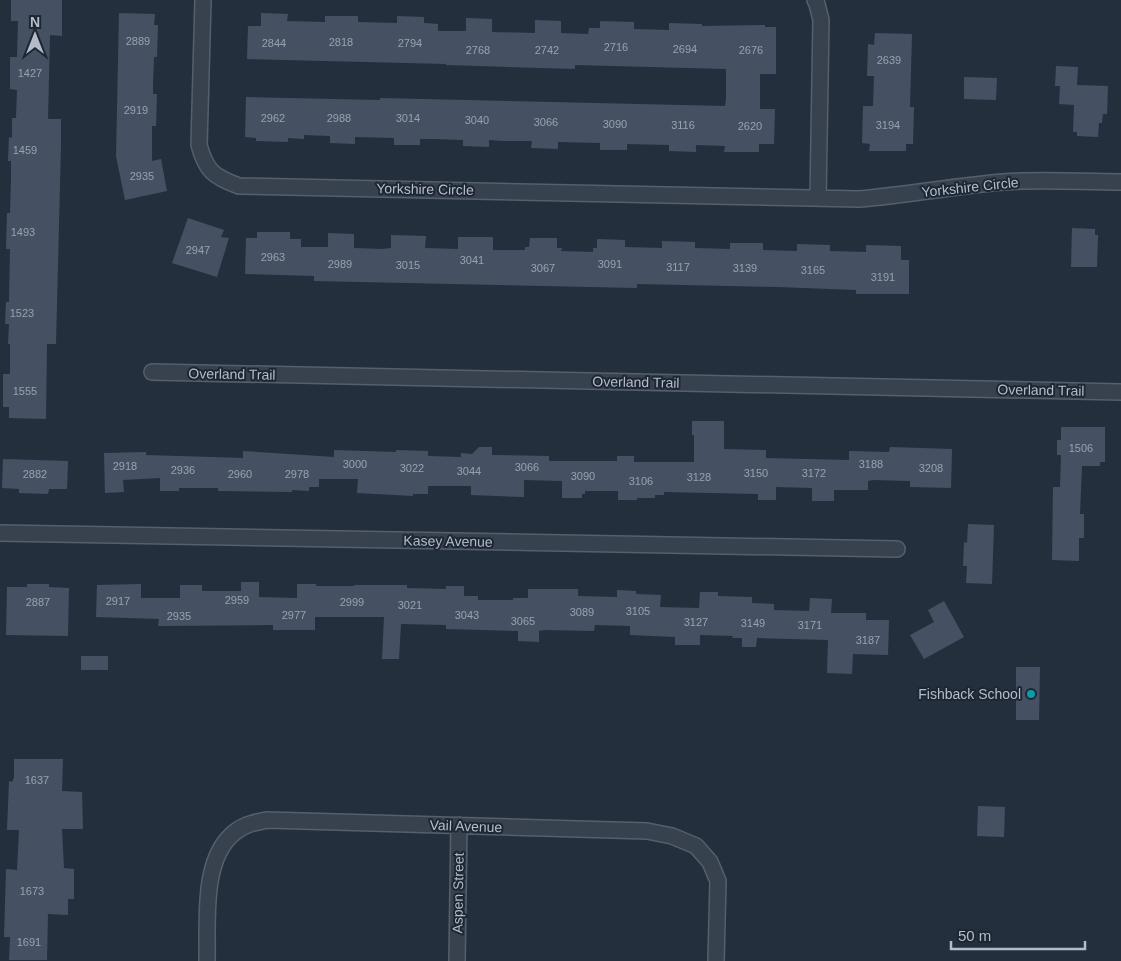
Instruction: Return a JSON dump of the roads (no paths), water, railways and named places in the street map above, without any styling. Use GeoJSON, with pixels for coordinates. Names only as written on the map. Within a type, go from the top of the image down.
{"type":"FeatureCollection","features":[{"type":"Feature","properties":{"kind":"street","name":"Yorkshire Circle"},"geometry":{"type":"LineString","coordinates":[[203,0],[199,145],[203,160],[211,172],[239,186],[859,199],[1003,182],[1121,182]]}},
{"type":"Feature","properties":{"kind":"street"},"geometry":{"type":"LineString","coordinates":[[814,0],[817,4],[821,20],[818,198]]}},
{"type":"Feature","properties":{"kind":"street","name":"Overland Trail"},"geometry":{"type":"LineString","coordinates":[[152,372],[1121,392]]}},
{"type":"Feature","properties":{"kind":"street","name":"Kasey Avenue"},"geometry":{"type":"LineString","coordinates":[[0,533],[897,549]]}},
{"type":"Feature","properties":{"kind":"street","name":"Vail Avenue"},"geometry":{"type":"LineString","coordinates":[[207,961],[209,886],[217,854],[235,832],[251,823],[268,820],[647,831],[672,836],[696,846],[710,862],[718,881],[716,961]]}},
{"type":"Feature","properties":{"kind":"street","name":"Aspen Street"},"geometry":{"type":"LineString","coordinates":[[457,961],[459,826]]}},
{"type":"Feature","properties":{"kind":"place","name":"Fishback School"},"geometry":{"type":"Point","coordinates":[1031,694]}}]}
